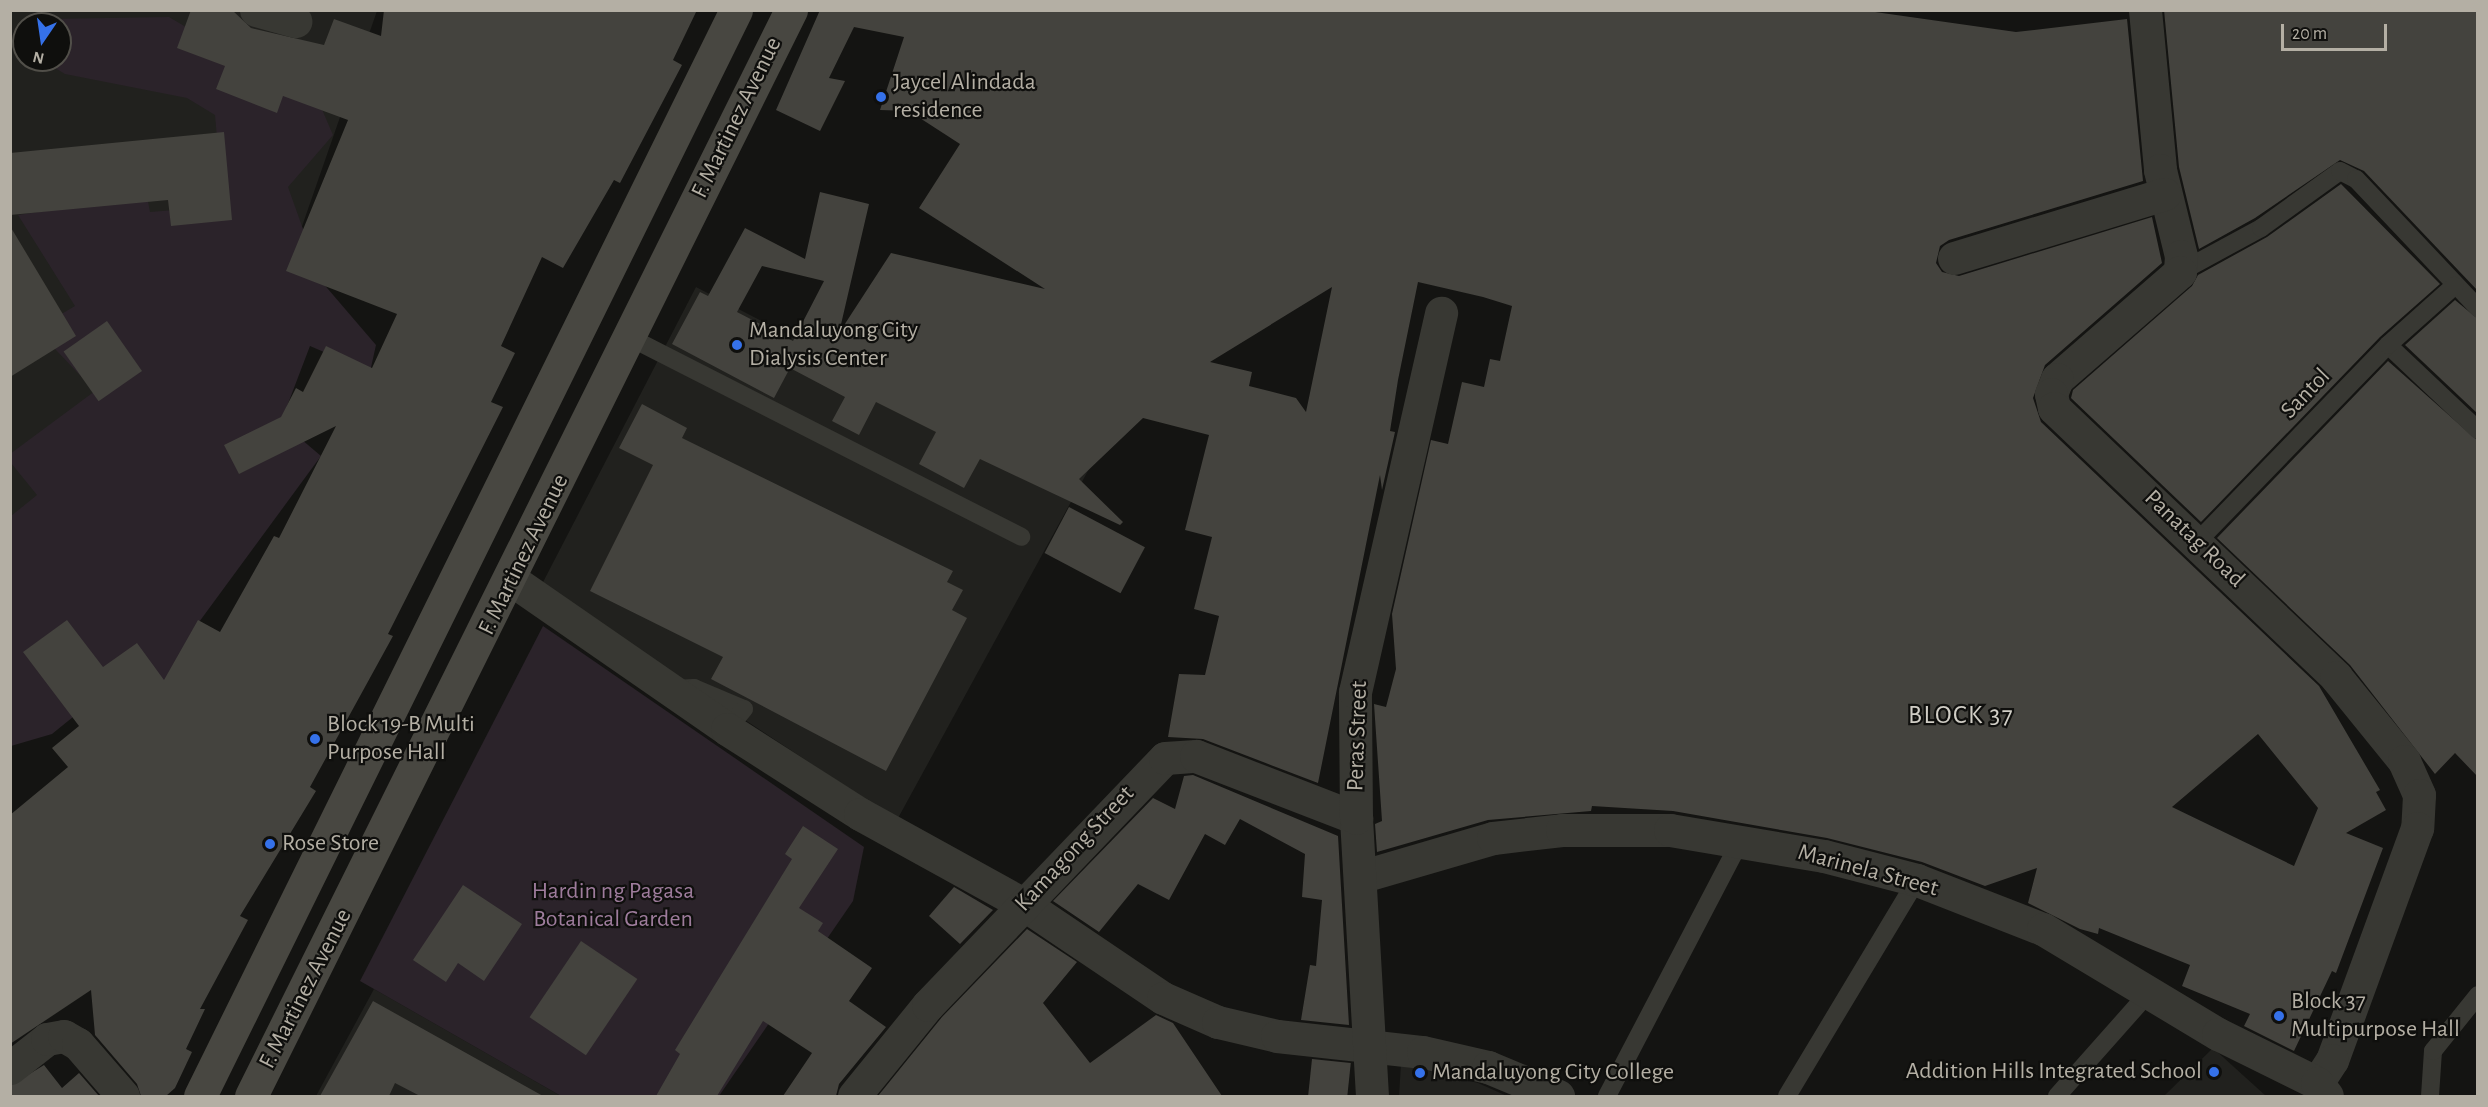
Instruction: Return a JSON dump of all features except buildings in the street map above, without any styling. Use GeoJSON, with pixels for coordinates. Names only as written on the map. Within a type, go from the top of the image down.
{"type":"FeatureCollection","features":[{"type":"Feature","properties":{"kind":"main road","name":"F. Martinez Avenue"},"geometry":{"type":"LineString","coordinates":[[200,1096],[736,10]]}},
{"type":"Feature","properties":{"kind":"main road","name":"F. Martinez Avenue"},"geometry":{"type":"LineString","coordinates":[[251,1096],[507,590],[791,10]]}},
{"type":"Feature","properties":{"kind":"main road"},"geometry":{"type":"LineString","coordinates":[[457,578],[507,590]]}},
{"type":"Feature","properties":{"kind":"street"},"geometry":{"type":"LineString","coordinates":[[256,10],[295,21]]}},
{"type":"Feature","properties":{"kind":"street"},"geometry":{"type":"LineString","coordinates":[[2145,10],[2165,194],[2181,256],[2180,272]]}},
{"type":"Feature","properties":{"kind":"street"},"geometry":{"type":"LineString","coordinates":[[1954,258],[2165,194]]}},
{"type":"Feature","properties":{"kind":"street","name":"Panatag Road"},"geometry":{"type":"LineString","coordinates":[[2180,272],[2057,379],[2051,394],[2054,408],[2198,541],[2336,677],[2404,761],[2419,795],[2417,828],[2332,1060],[2315,1092]]}},
{"type":"Feature","properties":{"kind":"street","name":"Peras Street"},"geometry":{"type":"LineString","coordinates":[[1372,1096],[1372,1045],[1363,876],[1356,818],[1355,692],[1441,313]]}},
{"type":"Feature","properties":{"kind":"street"},"geometry":{"type":"LineString","coordinates":[[507,590],[669,689],[860,814],[1025,905],[1163,998],[1218,1022],[1277,1036],[1372,1045],[1488,1067],[1558,1096]]}},
{"type":"Feature","properties":{"kind":"street","name":"Kamagong Street"},"geometry":{"type":"LineString","coordinates":[[854,1096],[928,1005],[1165,758],[1196,756],[1356,818]]}},
{"type":"Feature","properties":{"kind":"street","name":"Marinela Street"},"geometry":{"type":"LineString","coordinates":[[1363,876],[1493,838],[1562,830],[1670,830],[1741,840],[1917,880],[2043,930],[2151,990],[2218,1034],[2315,1092]]}},
{"type":"Feature","properties":{"kind":"street"},"geometry":{"type":"LineString","coordinates":[[10,1068],[47,1039],[64,1036],[78,1044],[123,1096]]}},
{"type":"Feature","properties":{"kind":"lane"},"geometry":{"type":"LineString","coordinates":[[2180,272],[2261,228],[2340,171],[2356,179],[2454,286],[2478,308]]}},
{"type":"Feature","properties":{"kind":"lane","name":"Santol"},"geometry":{"type":"LineString","coordinates":[[2198,541],[2388,345],[2454,286]]}},
{"type":"Feature","properties":{"kind":"lane"},"geometry":{"type":"LineString","coordinates":[[631,338],[1021,537]]}},
{"type":"Feature","properties":{"kind":"lane"},"geometry":{"type":"LineString","coordinates":[[2388,345],[2478,430]]}},
{"type":"Feature","properties":{"kind":"lane"},"geometry":{"type":"LineString","coordinates":[[1607,1096],[1741,840]]}},
{"type":"Feature","properties":{"kind":"lane"},"geometry":{"type":"LineString","coordinates":[[1787,1096],[1917,880]]}},
{"type":"Feature","properties":{"kind":"lane"},"geometry":{"type":"LineString","coordinates":[[2057,1096],[2151,990]]}},
{"type":"Feature","properties":{"kind":"lane"},"geometry":{"type":"LineString","coordinates":[[2430,1096],[2433,1051],[2478,995]]}},
{"type":"Feature","properties":{"kind":"shaded area"},"geometry":{"type":"Polygon","coordinates":[[[11,11],[377,11],[167,614],[11,596],[11,11]]]}},
{"type":"Feature","properties":{"kind":"shaded area"},"geometry":{"type":"Polygon","coordinates":[[[696,287],[848,366],[1095,458],[897,820],[541,586],[696,287]]]}},
{"type":"Feature","properties":{"kind":"shaded area"},"geometry":{"type":"Polygon","coordinates":[[[374,989],[561,1096],[316,1096],[374,989]]]}},
{"type":"Feature","properties":{"kind":"shaded area","name":"Addition Hills Integrated School"},"geometry":{"type":"Polygon","coordinates":[[[2213,1048],[2266,1096],[2164,1096],[2213,1048]]]}},
{"type":"Feature","properties":{"kind":"shaded area","name":"Mandaluyong City College"},"geometry":{"type":"Polygon","coordinates":[[[1401,1064],[1478,1083],[1507,1096],[1399,1096],[1401,1064]]]}},
{"type":"Feature","properties":{"kind":"green space"},"geometry":{"type":"Polygon","coordinates":[[[169,17],[321,107],[333,135],[288,187],[322,282],[376,345],[370,372],[310,346],[281,422],[321,456],[191,633],[175,705],[131,670],[52,734],[11,746],[11,516],[37,495],[11,463],[10,454],[95,391],[36,329],[75,306],[18,215],[147,196],[150,212],[223,206],[215,115],[187,98],[62,72],[72,72],[72,19],[169,17]]]}},
{"type":"Feature","properties":{"kind":"green space","name":"Hardin ng Pagasa Botanical Garden"},"geometry":{"type":"Polygon","coordinates":[[[543,626],[864,847],[853,901],[719,1096],[561,1096],[360,981],[543,626]]]}},
{"type":"Feature","properties":{"kind":"place","name":"Jaycel Alindada residence"},"geometry":{"type":"Point","coordinates":[881,97]}},
{"type":"Feature","properties":{"kind":"place","name":"Mandaluyong City Dialysis Center"},"geometry":{"type":"Point","coordinates":[737,345]}},
{"type":"Feature","properties":{"kind":"place","name":"Block 19-B Multi Purpose Hall"},"geometry":{"type":"Point","coordinates":[315,739]}},
{"type":"Feature","properties":{"kind":"place","name":"Rose Store"},"geometry":{"type":"Point","coordinates":[270,844]}},
{"type":"Feature","properties":{"kind":"place","name":"Block 37 Multipurpose Hall"},"geometry":{"type":"Point","coordinates":[2279,1016]}},
{"type":"Feature","properties":{"kind":"place","name":"Addition Hills Integrated School"},"geometry":{"type":"Point","coordinates":[2214,1072]}},
{"type":"Feature","properties":{"kind":"place","name":"Mandaluyong City College"},"geometry":{"type":"Point","coordinates":[1420,1073]}},
{"type":"Feature","properties":{"kind":"district","name":"BLOCK 37"},"geometry":{"type":"Point","coordinates":[1961,716]}}]}
